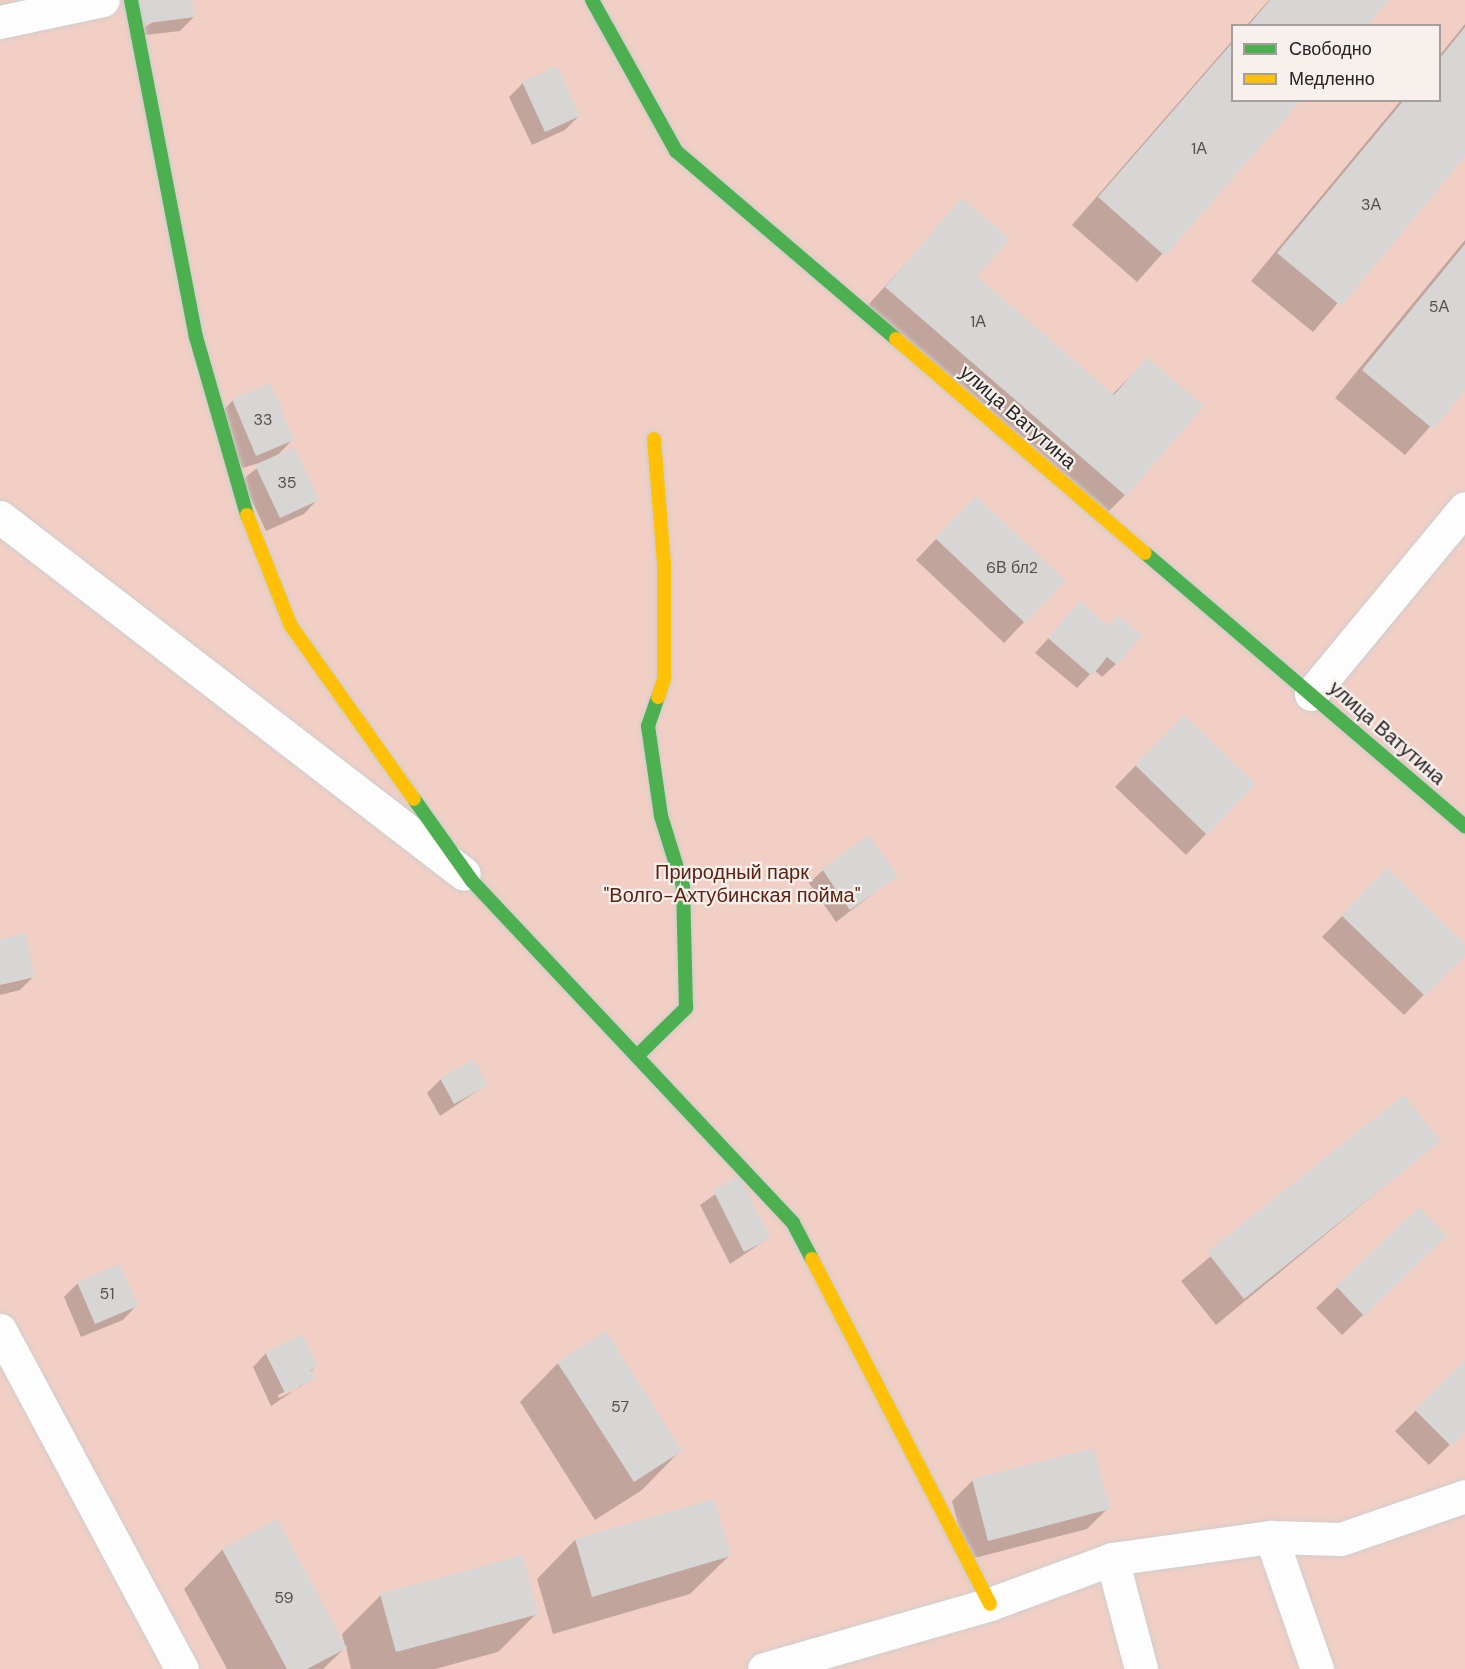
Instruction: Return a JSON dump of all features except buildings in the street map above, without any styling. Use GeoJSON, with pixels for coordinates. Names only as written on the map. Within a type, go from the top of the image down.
{"type":"FeatureCollection","features":[{"type":"Feature","properties":{"kind":"street"},"geometry":{"type":"LineString","coordinates":[[0,22],[103,0]]}},
{"type":"Feature","properties":{"kind":"street"},"geometry":{"type":"LineString","coordinates":[[131,0],[196,337],[236,486],[291,626],[472,881],[793,1223],[990,1604]]}},
{"type":"Feature","properties":{"kind":"street","name":"улица Ватутина"},"geometry":{"type":"LineString","coordinates":[[592,0],[676,151],[1465,826]]}},
{"type":"Feature","properties":{"kind":"street"},"geometry":{"type":"LineString","coordinates":[[637,1056],[686,1008],[683,886],[661,816],[648,726],[664,679],[664,563],[654,439]]}},
{"type":"Feature","properties":{"kind":"street"},"geometry":{"type":"LineString","coordinates":[[1311,694],[1465,508]]}},
{"type":"Feature","properties":{"kind":"street"},"geometry":{"type":"LineString","coordinates":[[0,518],[472,881]]}},
{"type":"Feature","properties":{"kind":"street"},"geometry":{"type":"LineString","coordinates":[[0,1330],[182,1669]]}},
{"type":"Feature","properties":{"kind":"street"},"geometry":{"type":"LineString","coordinates":[[764,1669],[990,1604],[1112,1559],[1271,1537],[1341,1539],[1465,1496]]}},
{"type":"Feature","properties":{"kind":"street"},"geometry":{"type":"LineString","coordinates":[[1271,1537],[1317,1669]]}},
{"type":"Feature","properties":{"kind":"street"},"geometry":{"type":"LineString","coordinates":[[1112,1559],[1141,1669]]}},
{"type":"Feature","properties":{"kind":"green space","name":"Природный парк \"Волго-Ахтубинская пойма\""},"geometry":{"type":"Polygon","coordinates":[[[0,0],[1465,0],[1465,1669],[0,1669],[0,0]]]}},
{"type":"Feature","properties":{"kind":"traffic: fast"},"geometry":{"type":"LineString","coordinates":[[131,0],[196,337],[247,515]]}},
{"type":"Feature","properties":{"kind":"traffic: fast"},"geometry":{"type":"LineString","coordinates":[[592,0],[676,151],[896,339]]}},
{"type":"Feature","properties":{"kind":"traffic: fast"},"geometry":{"type":"LineString","coordinates":[[1145,553],[1465,826]]}},
{"type":"Feature","properties":{"kind":"traffic: fast"},"geometry":{"type":"LineString","coordinates":[[637,1056],[686,1008],[683,887],[661,816],[648,726],[658,697]]}},
{"type":"Feature","properties":{"kind":"traffic: fast"},"geometry":{"type":"LineString","coordinates":[[414,799],[472,881],[793,1223],[812,1259]]}},
{"type":"Feature","properties":{"kind":"traffic: slow"},"geometry":{"type":"LineString","coordinates":[[896,339],[1145,553]]}},
{"type":"Feature","properties":{"kind":"traffic: slow"},"geometry":{"type":"LineString","coordinates":[[654,439],[664,563],[664,679],[658,697]]}},
{"type":"Feature","properties":{"kind":"traffic: slow"},"geometry":{"type":"LineString","coordinates":[[247,515],[291,626],[414,799]]}},
{"type":"Feature","properties":{"kind":"traffic: slow"},"geometry":{"type":"LineString","coordinates":[[812,1259],[990,1604]]}}]}
